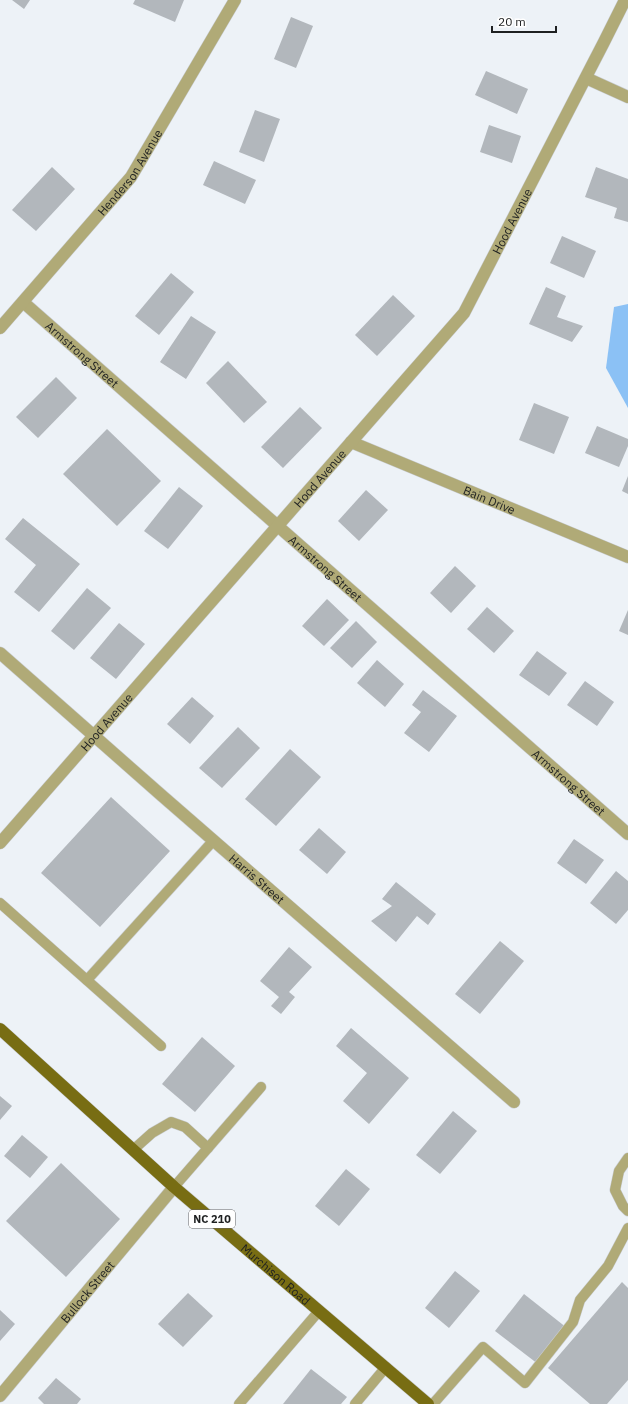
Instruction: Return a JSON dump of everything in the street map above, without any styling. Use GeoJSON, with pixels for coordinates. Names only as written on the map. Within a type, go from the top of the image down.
{"type":"FeatureCollection","features":[{"type":"Feature","properties":{"kind":"main road","name":"Murchison Road"},"geometry":{"type":"LineString","coordinates":[[0,1029],[174,1187],[428,1404]]}},
{"type":"Feature","properties":{"kind":"street","name":"Henderson Avenue"},"geometry":{"type":"LineString","coordinates":[[0,328],[131,177],[235,0]]}},
{"type":"Feature","properties":{"kind":"street","name":"Hood Avenue"},"geometry":{"type":"LineString","coordinates":[[0,843],[464,313],[625,0]]}},
{"type":"Feature","properties":{"kind":"street"},"geometry":{"type":"LineString","coordinates":[[586,78],[628,97]]}},
{"type":"Feature","properties":{"kind":"street","name":"Armstrong Street"},"geometry":{"type":"LineString","coordinates":[[23,302],[628,834]]}},
{"type":"Feature","properties":{"kind":"street","name":"Bain Drive"},"geometry":{"type":"LineString","coordinates":[[351,442],[628,557]]}},
{"type":"Feature","properties":{"kind":"street","name":"Harris Street"},"geometry":{"type":"LineString","coordinates":[[0,653],[213,841],[514,1102]]}},
{"type":"Feature","properties":{"kind":"street","name":"Bullock Street"},"geometry":{"type":"LineString","coordinates":[[0,1396],[174,1187]]}},
{"type":"Feature","properties":{"kind":"lane"},"geometry":{"type":"LineString","coordinates":[[87,980],[213,841]]}},
{"type":"Feature","properties":{"kind":"lane"},"geometry":{"type":"LineString","coordinates":[[0,903],[161,1046]]}},
{"type":"Feature","properties":{"kind":"lane"},"geometry":{"type":"LineString","coordinates":[[174,1187],[261,1088]]}},
{"type":"Feature","properties":{"kind":"lane"},"geometry":{"type":"LineString","coordinates":[[133,1150],[152,1133],[171,1122],[185,1127],[208,1148]]}},
{"type":"Feature","properties":{"kind":"lane"},"geometry":{"type":"LineString","coordinates":[[628,1158],[619,1171],[615,1190],[628,1211]]}},
{"type":"Feature","properties":{"kind":"lane"},"geometry":{"type":"LineString","coordinates":[[433,1404],[483,1347],[525,1383],[573,1322],[580,1300],[608,1266],[628,1228]]}},
{"type":"Feature","properties":{"kind":"lane"},"geometry":{"type":"LineString","coordinates":[[239,1404],[319,1311]]}},
{"type":"Feature","properties":{"kind":"lane"},"geometry":{"type":"LineString","coordinates":[[355,1404],[386,1367]]}},
{"type":"Feature","properties":{"kind":"shaded area"},"geometry":{"type":"Polygon","coordinates":[[[628,304],[628,408],[606,368],[614,307],[628,304]]]}},
{"type":"Feature","properties":{"kind":"building"},"geometry":{"type":"Polygon","coordinates":[[[12,0],[30,0],[24,9],[12,0]]]}},
{"type":"Feature","properties":{"kind":"building"},"geometry":{"type":"Polygon","coordinates":[[[135,0],[184,0],[175,22],[133,4],[135,0]]]}},
{"type":"Feature","properties":{"kind":"building"},"geometry":{"type":"Polygon","coordinates":[[[291,17],[313,26],[296,68],[274,59],[291,17]]]}},
{"type":"Feature","properties":{"kind":"building"},"geometry":{"type":"Polygon","coordinates":[[[486,71],[528,89],[517,114],[475,95],[486,71]]]}},
{"type":"Feature","properties":{"kind":"building"},"geometry":{"type":"Polygon","coordinates":[[[255,110],[280,119],[264,162],[239,152],[255,110]]]}},
{"type":"Feature","properties":{"kind":"building"},"geometry":{"type":"Polygon","coordinates":[[[489,125],[521,136],[512,163],[480,152],[489,125]]]}},
{"type":"Feature","properties":{"kind":"building"},"geometry":{"type":"Polygon","coordinates":[[[214,161],[256,180],[245,204],[203,185],[214,161]]]}},
{"type":"Feature","properties":{"kind":"building"},"geometry":{"type":"Polygon","coordinates":[[[52,167],[75,189],[36,231],[12,210],[52,167]]]}},
{"type":"Feature","properties":{"kind":"building"},"geometry":{"type":"Polygon","coordinates":[[[596,167],[628,179],[628,222],[614,218],[617,208],[585,197],[596,167]]]}},
{"type":"Feature","properties":{"kind":"building"},"geometry":{"type":"Polygon","coordinates":[[[562,236],[596,251],[584,278],[550,263],[562,236]]]}},
{"type":"Feature","properties":{"kind":"building"},"geometry":{"type":"Polygon","coordinates":[[[171,273],[194,292],[159,335],[135,316],[171,273]]]}},
{"type":"Feature","properties":{"kind":"building"},"geometry":{"type":"Polygon","coordinates":[[[546,287],[566,296],[557,317],[583,326],[572,342],[529,324],[546,287]]]}},
{"type":"Feature","properties":{"kind":"building"},"geometry":{"type":"Polygon","coordinates":[[[393,295],[415,316],[377,356],[355,335],[393,295]]]}},
{"type":"Feature","properties":{"kind":"building"},"geometry":{"type":"Polygon","coordinates":[[[191,316],[216,332],[186,379],[160,362],[191,316]]]}},
{"type":"Feature","properties":{"kind":"building"},"geometry":{"type":"Polygon","coordinates":[[[228,361],[267,402],[244,423],[206,383],[228,361]]]}},
{"type":"Feature","properties":{"kind":"building"},"geometry":{"type":"Polygon","coordinates":[[[56,377],[77,398],[38,438],[16,417],[56,377]]]}},
{"type":"Feature","properties":{"kind":"building"},"geometry":{"type":"Polygon","coordinates":[[[534,403],[569,417],[554,454],[519,440],[534,403]]]}},
{"type":"Feature","properties":{"kind":"building"},"geometry":{"type":"Polygon","coordinates":[[[300,407],[322,428],[283,468],[261,447],[300,407]]]}},
{"type":"Feature","properties":{"kind":"building"},"geometry":{"type":"Polygon","coordinates":[[[597,426],[628,439],[628,446],[619,467],[585,453],[597,426]]]}},
{"type":"Feature","properties":{"kind":"building"},"geometry":{"type":"Polygon","coordinates":[[[107,429],[161,481],[117,526],[63,474],[107,429]]]}},
{"type":"Feature","properties":{"kind":"building"},"geometry":{"type":"Polygon","coordinates":[[[628,476],[628,494],[622,491],[628,476]]]}},
{"type":"Feature","properties":{"kind":"building"},"geometry":{"type":"Polygon","coordinates":[[[179,487],[203,506],[168,549],[144,531],[179,487]]]}},
{"type":"Feature","properties":{"kind":"building"},"geometry":{"type":"Polygon","coordinates":[[[366,490],[388,510],[359,541],[338,521],[366,490]]]}},
{"type":"Feature","properties":{"kind":"building"},"geometry":{"type":"Polygon","coordinates":[[[23,518],[80,564],[39,612],[14,592],[36,565],[5,539],[23,518]]]}},
{"type":"Feature","properties":{"kind":"building"},"geometry":{"type":"Polygon","coordinates":[[[455,566],[476,586],[451,613],[430,593],[455,566]]]}},
{"type":"Feature","properties":{"kind":"building"},"geometry":{"type":"Polygon","coordinates":[[[87,588],[111,608],[74,650],[51,631],[87,588]]]}},
{"type":"Feature","properties":{"kind":"building"},"geometry":{"type":"Polygon","coordinates":[[[327,599],[349,620],[324,646],[302,626],[327,599]]]}},
{"type":"Feature","properties":{"kind":"building"},"geometry":{"type":"Polygon","coordinates":[[[487,607],[514,631],[494,653],[467,629],[487,607]]]}},
{"type":"Feature","properties":{"kind":"building"},"geometry":{"type":"Polygon","coordinates":[[[628,610],[628,635],[619,631],[628,610]]]}},
{"type":"Feature","properties":{"kind":"building"},"geometry":{"type":"Polygon","coordinates":[[[356,621],[377,642],[352,668],[330,648],[356,621]]]}},
{"type":"Feature","properties":{"kind":"building"},"geometry":{"type":"Polygon","coordinates":[[[119,623],[145,644],[116,679],[90,658],[119,623]]]}},
{"type":"Feature","properties":{"kind":"building"},"geometry":{"type":"Polygon","coordinates":[[[537,651],[567,673],[549,696],[519,675],[537,651]]]}},
{"type":"Feature","properties":{"kind":"building"},"geometry":{"type":"Polygon","coordinates":[[[377,660],[404,684],[385,707],[357,683],[377,660]]]}},
{"type":"Feature","properties":{"kind":"building"},"geometry":{"type":"Polygon","coordinates":[[[585,681],[614,702],[597,726],[567,705],[585,681]]]}},
{"type":"Feature","properties":{"kind":"building"},"geometry":{"type":"Polygon","coordinates":[[[423,690],[457,716],[429,752],[404,733],[421,712],[412,705],[423,690]]]}},
{"type":"Feature","properties":{"kind":"building"},"geometry":{"type":"Polygon","coordinates":[[[192,697],[214,716],[190,744],[167,724],[192,697]]]}},
{"type":"Feature","properties":{"kind":"building"},"geometry":{"type":"Polygon","coordinates":[[[238,727],[260,748],[222,788],[199,768],[238,727]]]}},
{"type":"Feature","properties":{"kind":"building"},"geometry":{"type":"Polygon","coordinates":[[[290,749],[321,777],[276,826],[245,799],[290,749]]]}},
{"type":"Feature","properties":{"kind":"building"},"geometry":{"type":"Polygon","coordinates":[[[111,797],[170,851],[100,927],[41,873],[111,797]]]}},
{"type":"Feature","properties":{"kind":"building"},"geometry":{"type":"Polygon","coordinates":[[[319,828],[346,852],[327,874],[299,850],[319,828]]]}},
{"type":"Feature","properties":{"kind":"building"},"geometry":{"type":"Polygon","coordinates":[[[574,839],[604,860],[586,884],[557,863],[574,839]]]}},
{"type":"Feature","properties":{"kind":"building"},"geometry":{"type":"Polygon","coordinates":[[[616,871],[628,881],[628,910],[616,924],[590,903],[616,871]]]}},
{"type":"Feature","properties":{"kind":"building"},"geometry":{"type":"Polygon","coordinates":[[[396,882],[436,914],[428,925],[417,916],[396,942],[371,921],[392,906],[382,899],[396,882]]]}},
{"type":"Feature","properties":{"kind":"building"},"geometry":{"type":"Polygon","coordinates":[[[500,941],[524,961],[480,1014],[455,994],[500,941]]]}},
{"type":"Feature","properties":{"kind":"building"},"geometry":{"type":"Polygon","coordinates":[[[289,947],[312,967],[289,992],[295,997],[281,1014],[271,1006],[279,997],[260,981],[289,947]]]}},
{"type":"Feature","properties":{"kind":"building"},"geometry":{"type":"Polygon","coordinates":[[[351,1028],[409,1078],[369,1124],[343,1101],[367,1073],[336,1046],[351,1028]]]}},
{"type":"Feature","properties":{"kind":"building"},"geometry":{"type":"Polygon","coordinates":[[[202,1037],[235,1066],[195,1112],[162,1084],[202,1037]]]}},
{"type":"Feature","properties":{"kind":"building"},"geometry":{"type":"Polygon","coordinates":[[[0,1096],[12,1106],[0,1120],[0,1096]]]}},
{"type":"Feature","properties":{"kind":"building"},"geometry":{"type":"Polygon","coordinates":[[[453,1111],[477,1131],[440,1174],[416,1155],[453,1111]]]}},
{"type":"Feature","properties":{"kind":"building"},"geometry":{"type":"Polygon","coordinates":[[[22,1135],[48,1157],[30,1178],[4,1156],[22,1135]]]}},
{"type":"Feature","properties":{"kind":"building"},"geometry":{"type":"Polygon","coordinates":[[[61,1163],[120,1219],[66,1277],[6,1221],[61,1163]]]}},
{"type":"Feature","properties":{"kind":"building"},"geometry":{"type":"Polygon","coordinates":[[[346,1169],[370,1189],[339,1226],[315,1206],[346,1169]]]}},
{"type":"Feature","properties":{"kind":"building"},"geometry":{"type":"Polygon","coordinates":[[[455,1271],[480,1291],[449,1328],[425,1308],[455,1271]]]}},
{"type":"Feature","properties":{"kind":"building"},"geometry":{"type":"Polygon","coordinates":[[[622,1282],[628,1288],[628,1380],[607,1404],[590,1404],[548,1368],[622,1282]]]}},
{"type":"Feature","properties":{"kind":"building"},"geometry":{"type":"Polygon","coordinates":[[[188,1293],[213,1316],[183,1347],[158,1324],[188,1293]]]}},
{"type":"Feature","properties":{"kind":"building"},"geometry":{"type":"Polygon","coordinates":[[[524,1294],[567,1328],[538,1364],[495,1331],[524,1294]]]}},
{"type":"Feature","properties":{"kind":"building"},"geometry":{"type":"Polygon","coordinates":[[[0,1310],[15,1324],[0,1341],[0,1310]]]}},
{"type":"Feature","properties":{"kind":"building"},"geometry":{"type":"Polygon","coordinates":[[[311,1369],[347,1397],[341,1404],[283,1404],[311,1369]]]}},
{"type":"Feature","properties":{"kind":"building"},"geometry":{"type":"Polygon","coordinates":[[[56,1378],[81,1399],[77,1404],[44,1404],[38,1398],[56,1378]]]}}]}
